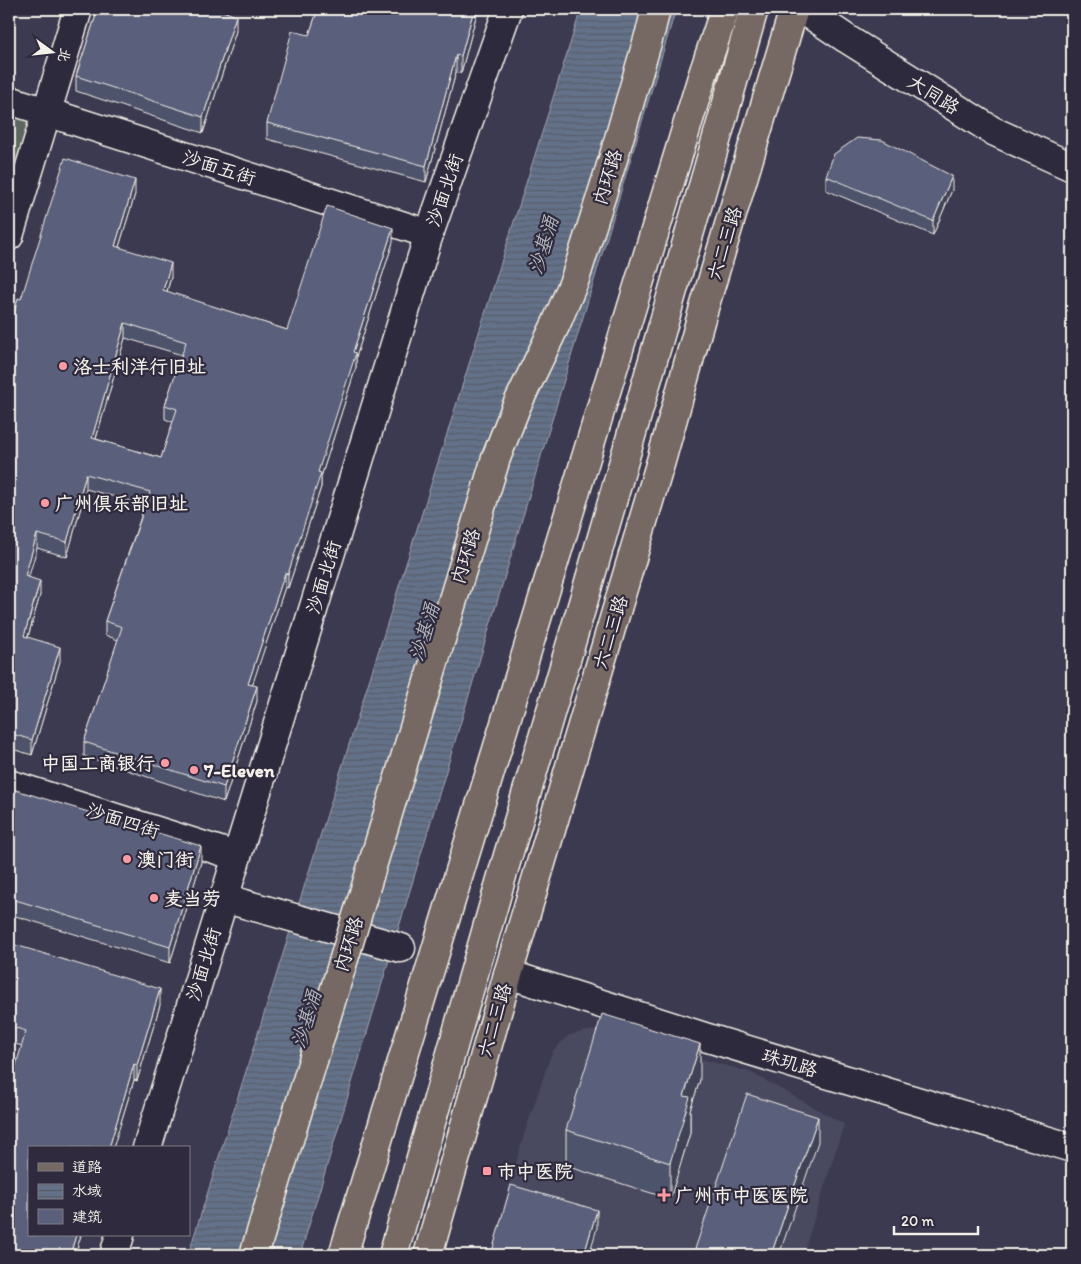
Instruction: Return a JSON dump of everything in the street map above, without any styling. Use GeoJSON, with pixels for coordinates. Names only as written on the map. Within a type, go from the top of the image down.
{"type":"FeatureCollection","features":[{"type":"Feature","properties":{"kind":"main road","name":"内环路"},"geometry":{"type":"LineString","coordinates":[[254,1255],[496,458],[516,407],[556,324],[575,279],[613,159],[656,9]]}},
{"type":"Feature","properties":{"kind":"main road"},"geometry":{"type":"LineString","coordinates":[[343,1255],[690,118],[725,9]]}},
{"type":"Feature","properties":{"kind":"main road","name":"六二三路"},"geometry":{"type":"LineString","coordinates":[[393,1255],[754,9]]}},
{"type":"Feature","properties":{"kind":"main road","name":"六二三路"},"geometry":{"type":"LineString","coordinates":[[428,1255],[508,974],[794,9]]}},
{"type":"Feature","properties":{"kind":"street"},"geometry":{"type":"LineString","coordinates":[[9,236],[78,9]]}},
{"type":"Feature","properties":{"kind":"street","name":"沙面北街"},"geometry":{"type":"LineString","coordinates":[[148,1146],[428,234],[508,9]]}},
{"type":"Feature","properties":{"kind":"street","name":"大同路"},"geometry":{"type":"LineString","coordinates":[[802,9],[993,131],[1072,167]]}},
{"type":"Feature","properties":{"kind":"street","name":"沙面五街"},"geometry":{"type":"LineString","coordinates":[[9,100],[428,234]]}},
{"type":"Feature","properties":{"kind":"street","name":"沙面四街"},"geometry":{"type":"LineString","coordinates":[[9,784],[236,856]]}},
{"type":"Feature","properties":{"kind":"street"},"geometry":{"type":"LineString","coordinates":[[223,898],[398,948]]}},
{"type":"Feature","properties":{"kind":"street","name":"珠玑路"},"geometry":{"type":"LineString","coordinates":[[508,974],[708,1038],[1072,1148]]}},
{"type":"Feature","properties":{"kind":"street"},"geometry":{"type":"LineString","coordinates":[[114,1255],[120,1236]]}},
{"type":"Feature","properties":{"kind":"shaded area","name":"广州市中医医院"},"geometry":{"type":"Polygon","coordinates":[[[592,1030],[750,1072],[844,1124],[803,1255],[490,1255],[524,1134],[552,1052],[569,1035],[592,1030]]]}},
{"type":"Feature","properties":{"kind":"green space"},"geometry":{"type":"Polygon","coordinates":[[[9,115],[39,124],[9,219],[9,115]]]}},
{"type":"Feature","properties":{"kind":"water","name":"沙基涌"},"geometry":{"type":"Polygon","coordinates":[[[581,9],[676,9],[300,1255],[188,1255],[581,9]]]}},
{"type":"Feature","properties":{"kind":"building"},"geometry":{"type":"Polygon","coordinates":[[[98,9],[223,9],[223,11],[236,16],[203,117],[76,76],[98,9]]]}},
{"type":"Feature","properties":{"kind":"building"},"geometry":{"type":"Polygon","coordinates":[[[318,9],[474,9],[461,56],[456,55],[426,166],[267,123],[292,31],[309,35],[318,9]]]}},
{"type":"Feature","properties":{"kind":"building"},"geometry":{"type":"Polygon","coordinates":[[[857,138],[882,140],[952,176],[933,221],[826,176],[834,154],[857,138]]]}},
{"type":"Feature","properties":{"kind":"building"},"geometry":{"type":"Polygon","coordinates":[[[65,158],[135,180],[115,246],[171,263],[163,290],[287,330],[327,206],[393,228],[353,352],[356,353],[318,472],[321,473],[288,574],[285,573],[248,684],[257,686],[224,787],[84,742],[122,627],[105,621],[150,492],[86,474],[67,542],[37,534],[25,576],[40,581],[24,636],[60,647],[32,740],[9,733],[9,332],[18,298],[21,299],[65,158]],[[125,323],[92,438],[161,458],[177,409],[165,405],[186,342],[125,323]]]}},
{"type":"Feature","properties":{"kind":"building"},"geometry":{"type":"Polygon","coordinates":[[[9,788],[201,846],[170,947],[9,898],[9,788]]]}},
{"type":"Feature","properties":{"kind":"building"},"geometry":{"type":"Polygon","coordinates":[[[9,943],[160,989],[137,1065],[134,1064],[110,1146],[28,1146],[28,1236],[76,1236],[70,1255],[34,1255],[9,1248],[9,1089],[26,1031],[9,1026],[9,943]]]}},
{"type":"Feature","properties":{"kind":"building"},"geometry":{"type":"Polygon","coordinates":[[[602,1014],[700,1044],[684,1096],[690,1097],[670,1163],[566,1130],[602,1014]]]}},
{"type":"Feature","properties":{"kind":"building"},"geometry":{"type":"Polygon","coordinates":[[[747,1094],[818,1117],[771,1255],[693,1255],[747,1094]]]}},
{"type":"Feature","properties":{"kind":"building"},"geometry":{"type":"Polygon","coordinates":[[[511,1185],[597,1210],[584,1255],[491,1255],[511,1185]]]}},
{"type":"Feature","properties":{"kind":"place","name":"洛士利洋行旧址"},"geometry":{"type":"Point","coordinates":[63,366]}},
{"type":"Feature","properties":{"kind":"place","name":"广州俱乐部旧址"},"geometry":{"type":"Point","coordinates":[45,503]}},
{"type":"Feature","properties":{"kind":"place","name":"中国工商银行"},"geometry":{"type":"Point","coordinates":[165,763]}},
{"type":"Feature","properties":{"kind":"place","name":"7-Eleven"},"geometry":{"type":"Point","coordinates":[194,770]}},
{"type":"Feature","properties":{"kind":"place","name":"澳门街"},"geometry":{"type":"Point","coordinates":[127,859]}},
{"type":"Feature","properties":{"kind":"place","name":"麦当劳"},"geometry":{"type":"Point","coordinates":[154,898]}},
{"type":"Feature","properties":{"kind":"place","name":"市中医院"},"geometry":{"type":"Point","coordinates":[487,1171]}},
{"type":"Feature","properties":{"kind":"place","name":"广州市中医医院"},"geometry":{"type":"Point","coordinates":[664,1195]}}]}
